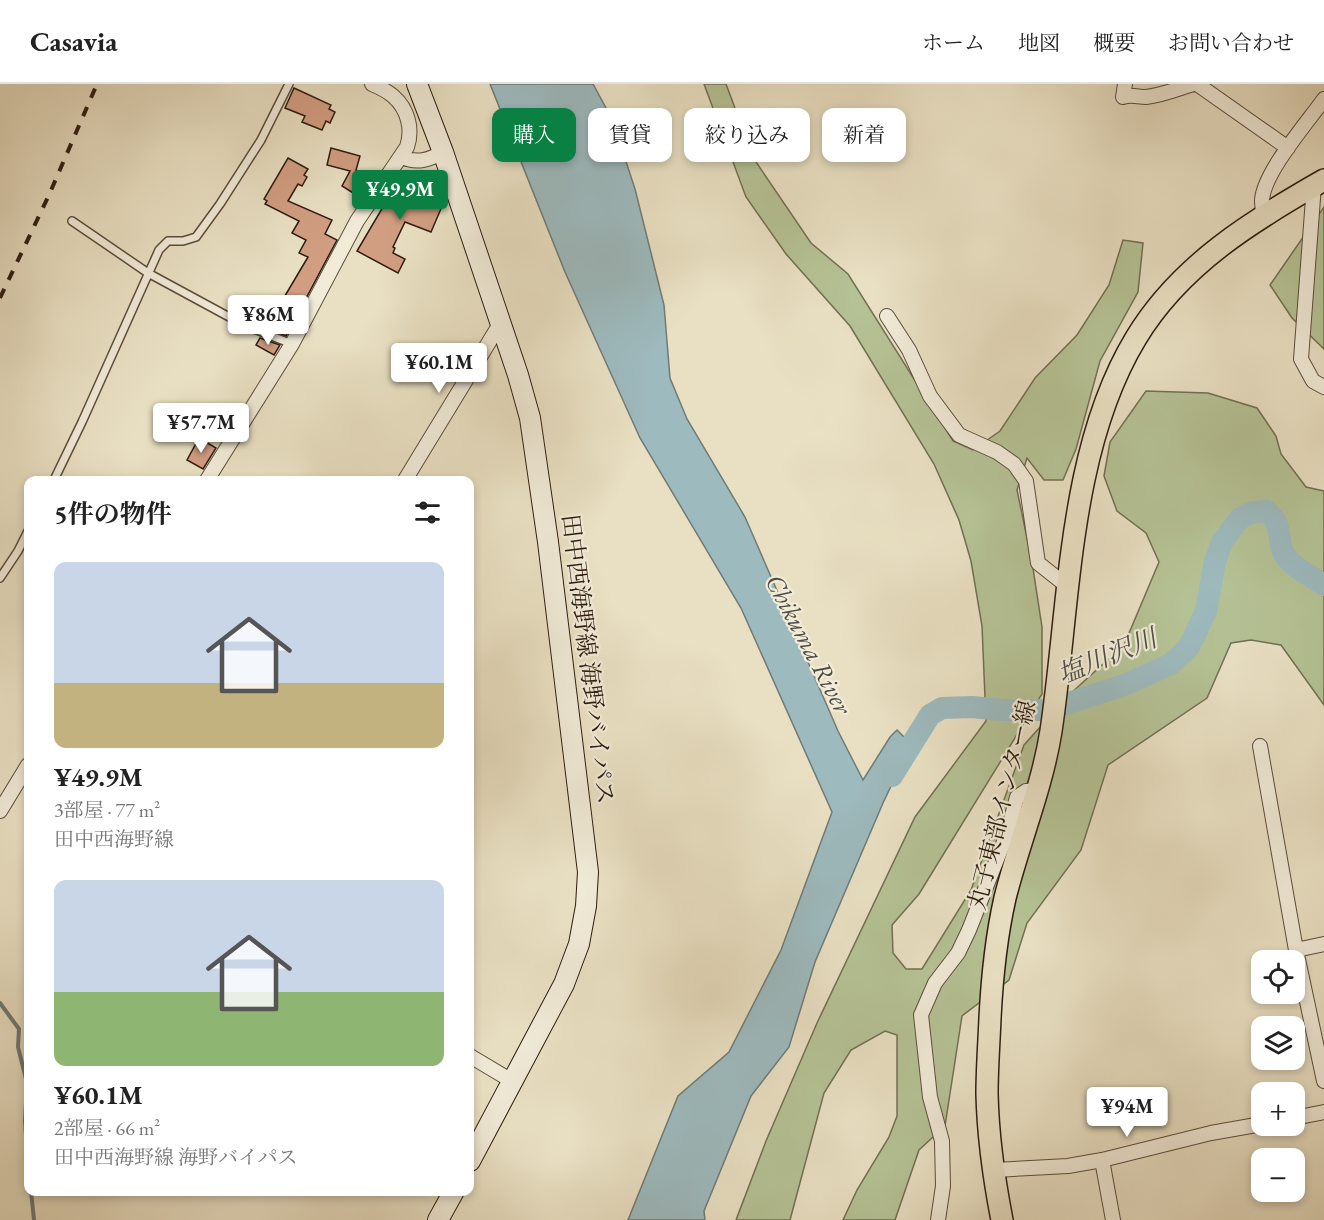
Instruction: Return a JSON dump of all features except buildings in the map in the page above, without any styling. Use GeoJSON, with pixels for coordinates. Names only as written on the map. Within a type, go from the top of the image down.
{"type":"FeatureCollection","features":[{"type":"Feature","properties":{"kind":"main road","name":"丸子東部インター線"},"geometry":{"type":"LineString","coordinates":[[1002,1220],[987,1090],[993,973],[998,933],[1006,896],[1038,790],[1050,735],[1067,586],[1079,510],[1089,461],[1106,403],[1123,361],[1137,336],[1168,293],[1208,256],[1263,214],[1319,183]]}},
{"type":"Feature","properties":{"kind":"street"},"geometry":{"type":"LineString","coordinates":[[210,476],[292,344],[357,221],[402,157],[410,136],[408,120],[392,95],[372,84]]}},
{"type":"Feature","properties":{"kind":"street","name":"田中西海野線 海野バイパス"},"geometry":{"type":"LineString","coordinates":[[417,84],[443,152],[525,396],[535,452],[588,872],[586,906],[579,944],[564,984],[474,1153]]}},
{"type":"Feature","properties":{"kind":"street"},"geometry":{"type":"LineString","coordinates":[[1125,84],[1123,97],[1166,94],[1195,84],[1288,148]]}},
{"type":"Feature","properties":{"kind":"street"},"geometry":{"type":"LineString","coordinates":[[1263,214],[1262,199],[1267,183],[1288,148],[1324,99]]}},
{"type":"Feature","properties":{"kind":"street"},"geometry":{"type":"LineString","coordinates":[[402,157],[419,161],[431,159],[443,152]]}},
{"type":"Feature","properties":{"kind":"street"},"geometry":{"type":"LineString","coordinates":[[1319,183],[1301,359],[1313,381],[1324,387]]}},
{"type":"Feature","properties":{"kind":"street"},"geometry":{"type":"LineString","coordinates":[[887,316],[909,350],[930,396],[959,435],[997,452],[1014,464],[1026,481],[1038,562],[1067,586]]}},
{"type":"Feature","properties":{"kind":"street"},"geometry":{"type":"LineString","coordinates":[[407,476],[500,324]]}},
{"type":"Feature","properties":{"kind":"street"},"geometry":{"type":"LineString","coordinates":[[1260,746],[1296,950],[1324,944]]}},
{"type":"Feature","properties":{"kind":"street"},"geometry":{"type":"LineString","coordinates":[[0,811],[24,772]]}},
{"type":"Feature","properties":{"kind":"street"},"geometry":{"type":"LineString","coordinates":[[938,1220],[943,1186],[942,1141],[930,1097],[921,1015],[935,983],[958,953],[969,930],[1007,834],[1017,797],[1026,791],[1038,790]]}},
{"type":"Feature","properties":{"kind":"street"},"geometry":{"type":"LineString","coordinates":[[1305,992],[1324,1081]]}},
{"type":"Feature","properties":{"kind":"street"},"geometry":{"type":"LineString","coordinates":[[474,1058],[512,1081]]}},
{"type":"Feature","properties":{"kind":"street"},"geometry":{"type":"LineString","coordinates":[[1305,1116],[1324,1112]]}},
{"type":"Feature","properties":{"kind":"street"},"geometry":{"type":"LineString","coordinates":[[995,1170],[1068,1166],[1251,1126]]}},
{"type":"Feature","properties":{"kind":"street"},"geometry":{"type":"LineString","coordinates":[[1102,1160],[1113,1220]]}},
{"type":"Feature","properties":{"kind":"street"},"geometry":{"type":"LineString","coordinates":[[438,1220],[451,1196]]}},
{"type":"Feature","properties":{"kind":"lane"},"geometry":{"type":"LineString","coordinates":[[56,476],[159,250],[168,242],[196,237],[261,140],[289,84]]}},
{"type":"Feature","properties":{"kind":"lane"},"geometry":{"type":"LineString","coordinates":[[72,221],[148,273],[244,325],[292,344]]}},
{"type":"Feature","properties":{"kind":"lane"},"geometry":{"type":"LineString","coordinates":[[0,578],[24,539]]}},
{"type":"Feature","properties":{"kind":"green space"},"geometry":{"type":"Polygon","coordinates":[[[704,84],[726,84],[735,108],[713,108],[704,84]]]}},
{"type":"Feature","properties":{"kind":"green space"},"geometry":{"type":"Polygon","coordinates":[[[733,162],[756,162],[811,243],[848,274],[953,441],[973,450],[1000,431],[1035,378],[1077,335],[1109,285],[1123,240],[1143,243],[1138,292],[1100,361],[1076,449],[1063,480],[1044,480],[1027,458],[1017,490],[1032,562],[1042,627],[1042,694],[919,894],[892,925],[893,953],[906,969],[922,969],[971,890],[1024,745],[1070,694],[1124,645],[1159,562],[1146,533],[1117,511],[1104,476],[1110,442],[1146,391],[1208,393],[1257,408],[1276,436],[1281,454],[1306,487],[1324,491],[1324,705],[1281,645],[1251,640],[1231,643],[1207,698],[1108,765],[1081,850],[1027,923],[1009,980],[962,1016],[945,1126],[919,1150],[895,1220],[843,1220],[857,1190],[889,1137],[897,1116],[897,1035],[885,1031],[851,1050],[824,1093],[790,1220],[736,1220],[766,1141],[817,1023],[915,817],[986,721],[982,626],[971,561],[959,520],[934,464],[850,326],[786,254],[746,197],[733,162]]]}},
{"type":"Feature","properties":{"kind":"green space"},"geometry":{"type":"Polygon","coordinates":[[[1324,207],[1324,349],[1292,318],[1270,285],[1324,207]]]}},
{"type":"Feature","properties":{"kind":"water"},"geometry":{"type":"Polygon","coordinates":[[[490,84],[593,84],[606,108],[588,108],[588,162],[626,162],[664,305],[670,378],[687,419],[745,517],[838,731],[863,780],[890,737],[897,730],[911,744],[883,803],[815,962],[789,1047],[751,1096],[704,1211],[705,1220],[628,1220],[678,1096],[729,1052],[781,950],[832,812],[741,608],[640,438],[565,272],[521,162],[576,162],[576,108],[500,108],[490,84]]]}},
{"type":"Feature","properties":{"kind":"waterway","name":"塩川沢川"},"geometry":{"type":"LineString","coordinates":[[892,776],[930,715],[942,708],[1047,710],[1127,684],[1171,664],[1189,647],[1206,611],[1215,561],[1222,542],[1240,518],[1253,512],[1267,511],[1273,517],[1286,557],[1299,569],[1324,585]]}},
{"type":"Feature","properties":{"kind":"waterway"},"geometry":{"type":"LineString","coordinates":[[0,1003],[19,1029],[18,1047],[24,1071]]}},
{"type":"Feature","properties":{"kind":"waterway"},"geometry":{"type":"LineString","coordinates":[[32,1196],[34,1220]]}},
{"type":"Feature","properties":{"kind":"railway"},"geometry":{"type":"LineString","coordinates":[[0,298],[49,195],[97,84]]}},
{"type":"Feature","properties":{"kind":"water label","name":"Chikuma River"},"geometry":{"type":"Point","coordinates":[809,644]}}]}
